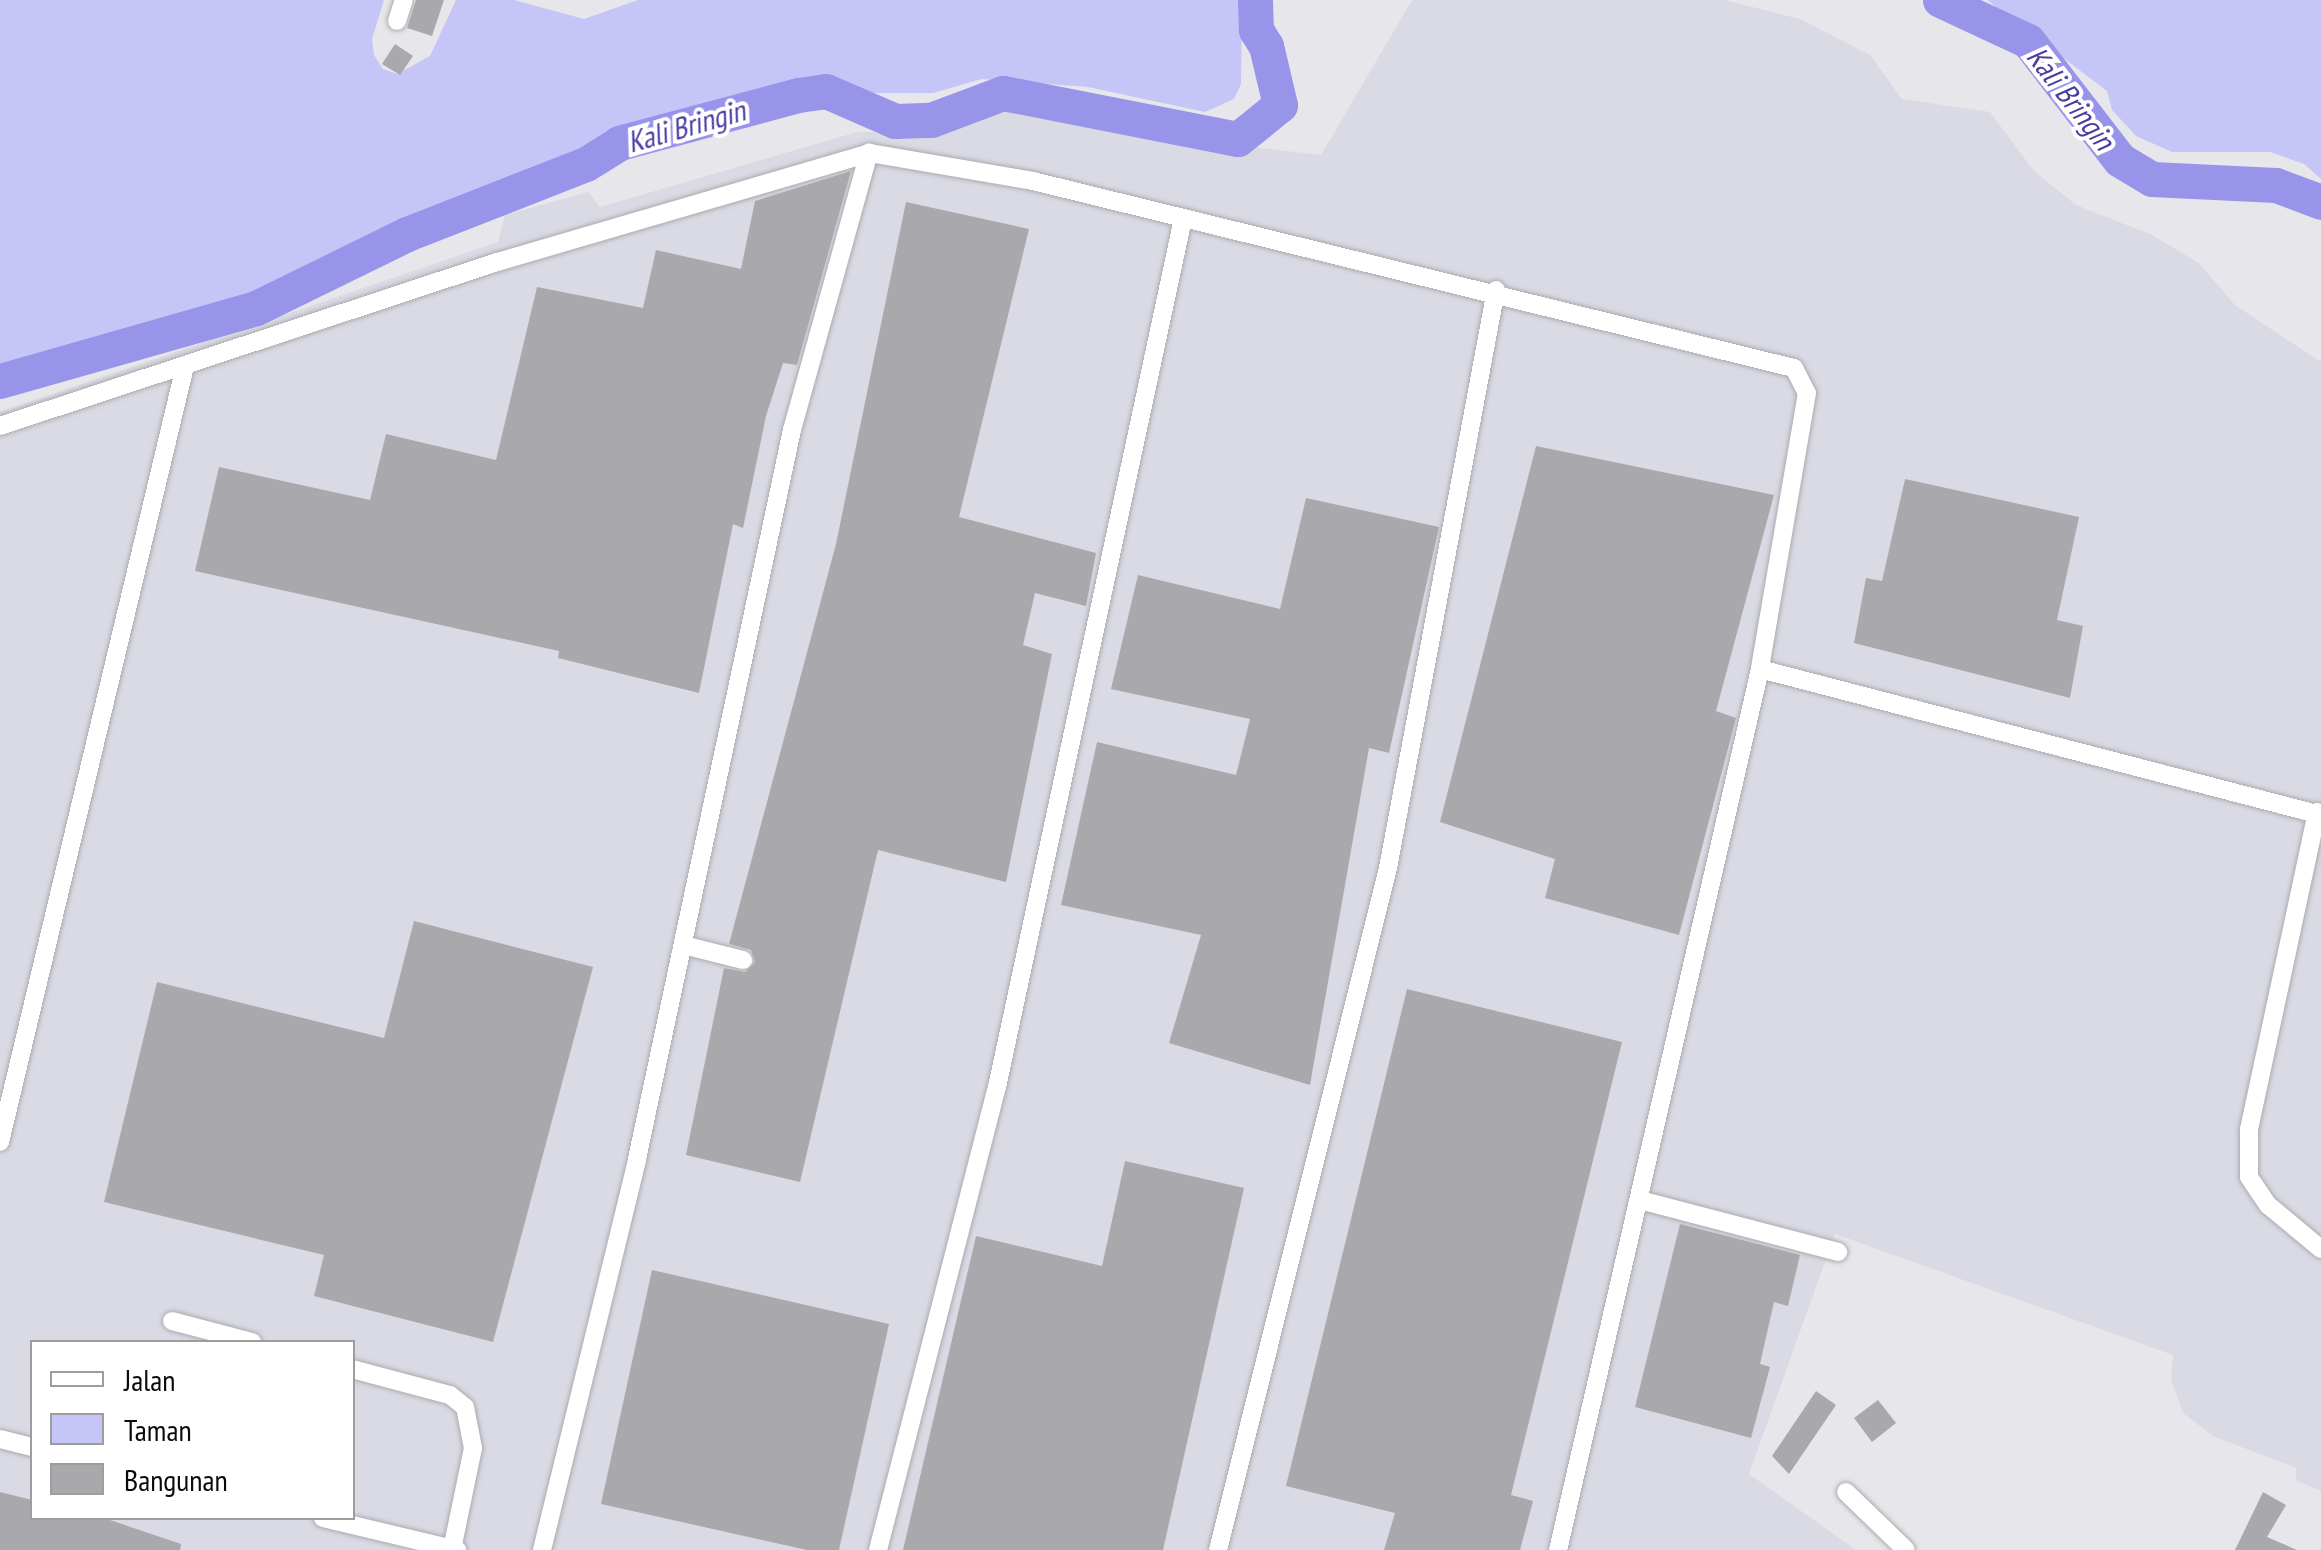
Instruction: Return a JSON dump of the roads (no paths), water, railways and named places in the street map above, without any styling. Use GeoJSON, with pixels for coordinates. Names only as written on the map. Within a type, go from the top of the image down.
{"type":"FeatureCollection","features":[{"type":"Feature","properties":{"kind":"street"},"geometry":{"type":"LineString","coordinates":[[397,20],[404,0]]}},
{"type":"Feature","properties":{"kind":"street"},"geometry":{"type":"LineString","coordinates":[[542,1550],[683,945],[792,430],[868,153]]}},
{"type":"Feature","properties":{"kind":"street"},"geometry":{"type":"LineString","coordinates":[[0,426],[497,262],[868,153],[1034,181],[1183,220],[1496,290],[1794,368],[1807,393],[1760,669],[1558,1550]]}},
{"type":"Feature","properties":{"kind":"street"},"geometry":{"type":"LineString","coordinates":[[878,1550],[997,1087],[1183,220]]}},
{"type":"Feature","properties":{"kind":"street"},"geometry":{"type":"LineString","coordinates":[[1218,1550],[1388,868],[1496,290]]}},
{"type":"Feature","properties":{"kind":"street"},"geometry":{"type":"LineString","coordinates":[[0,1142],[185,366]]}},
{"type":"Feature","properties":{"kind":"street"},"geometry":{"type":"LineString","coordinates":[[1760,669],[2319,814],[2249,1130],[2249,1177],[2268,1205],[2321,1248]]}},
{"type":"Feature","properties":{"kind":"street"},"geometry":{"type":"LineString","coordinates":[[683,945],[743,960]]}},
{"type":"Feature","properties":{"kind":"street"},"geometry":{"type":"LineString","coordinates":[[1640,1200],[1838,1252]]}},
{"type":"Feature","properties":{"kind":"street"},"geometry":{"type":"LineString","coordinates":[[172,1321],[244,1340]]}},
{"type":"Feature","properties":{"kind":"street"},"geometry":{"type":"LineString","coordinates":[[331,1520],[454,1549],[473,1448],[465,1407],[450,1395],[355,1370]]}},
{"type":"Feature","properties":{"kind":"street"},"geometry":{"type":"LineString","coordinates":[[0,1439],[30,1446]]}},
{"type":"Feature","properties":{"kind":"street"},"geometry":{"type":"LineString","coordinates":[[1846,1492],[1906,1550]]}},
{"type":"Feature","properties":{"kind":"waterway","name":"Kali Bringin"},"geometry":{"type":"LineString","coordinates":[[0,381],[256,308],[407,234],[586,164],[619,143],[798,95],[826,91],[895,121],[931,120],[1003,93],[1238,139],[1280,105],[1266,46],[1256,30],[1255,0]]}},
{"type":"Feature","properties":{"kind":"waterway","name":"Kali Bringin"},"geometry":{"type":"LineString","coordinates":[[1940,0],[2028,41],[2120,160],[2152,179],[2276,185],[2321,202]]}}]}
